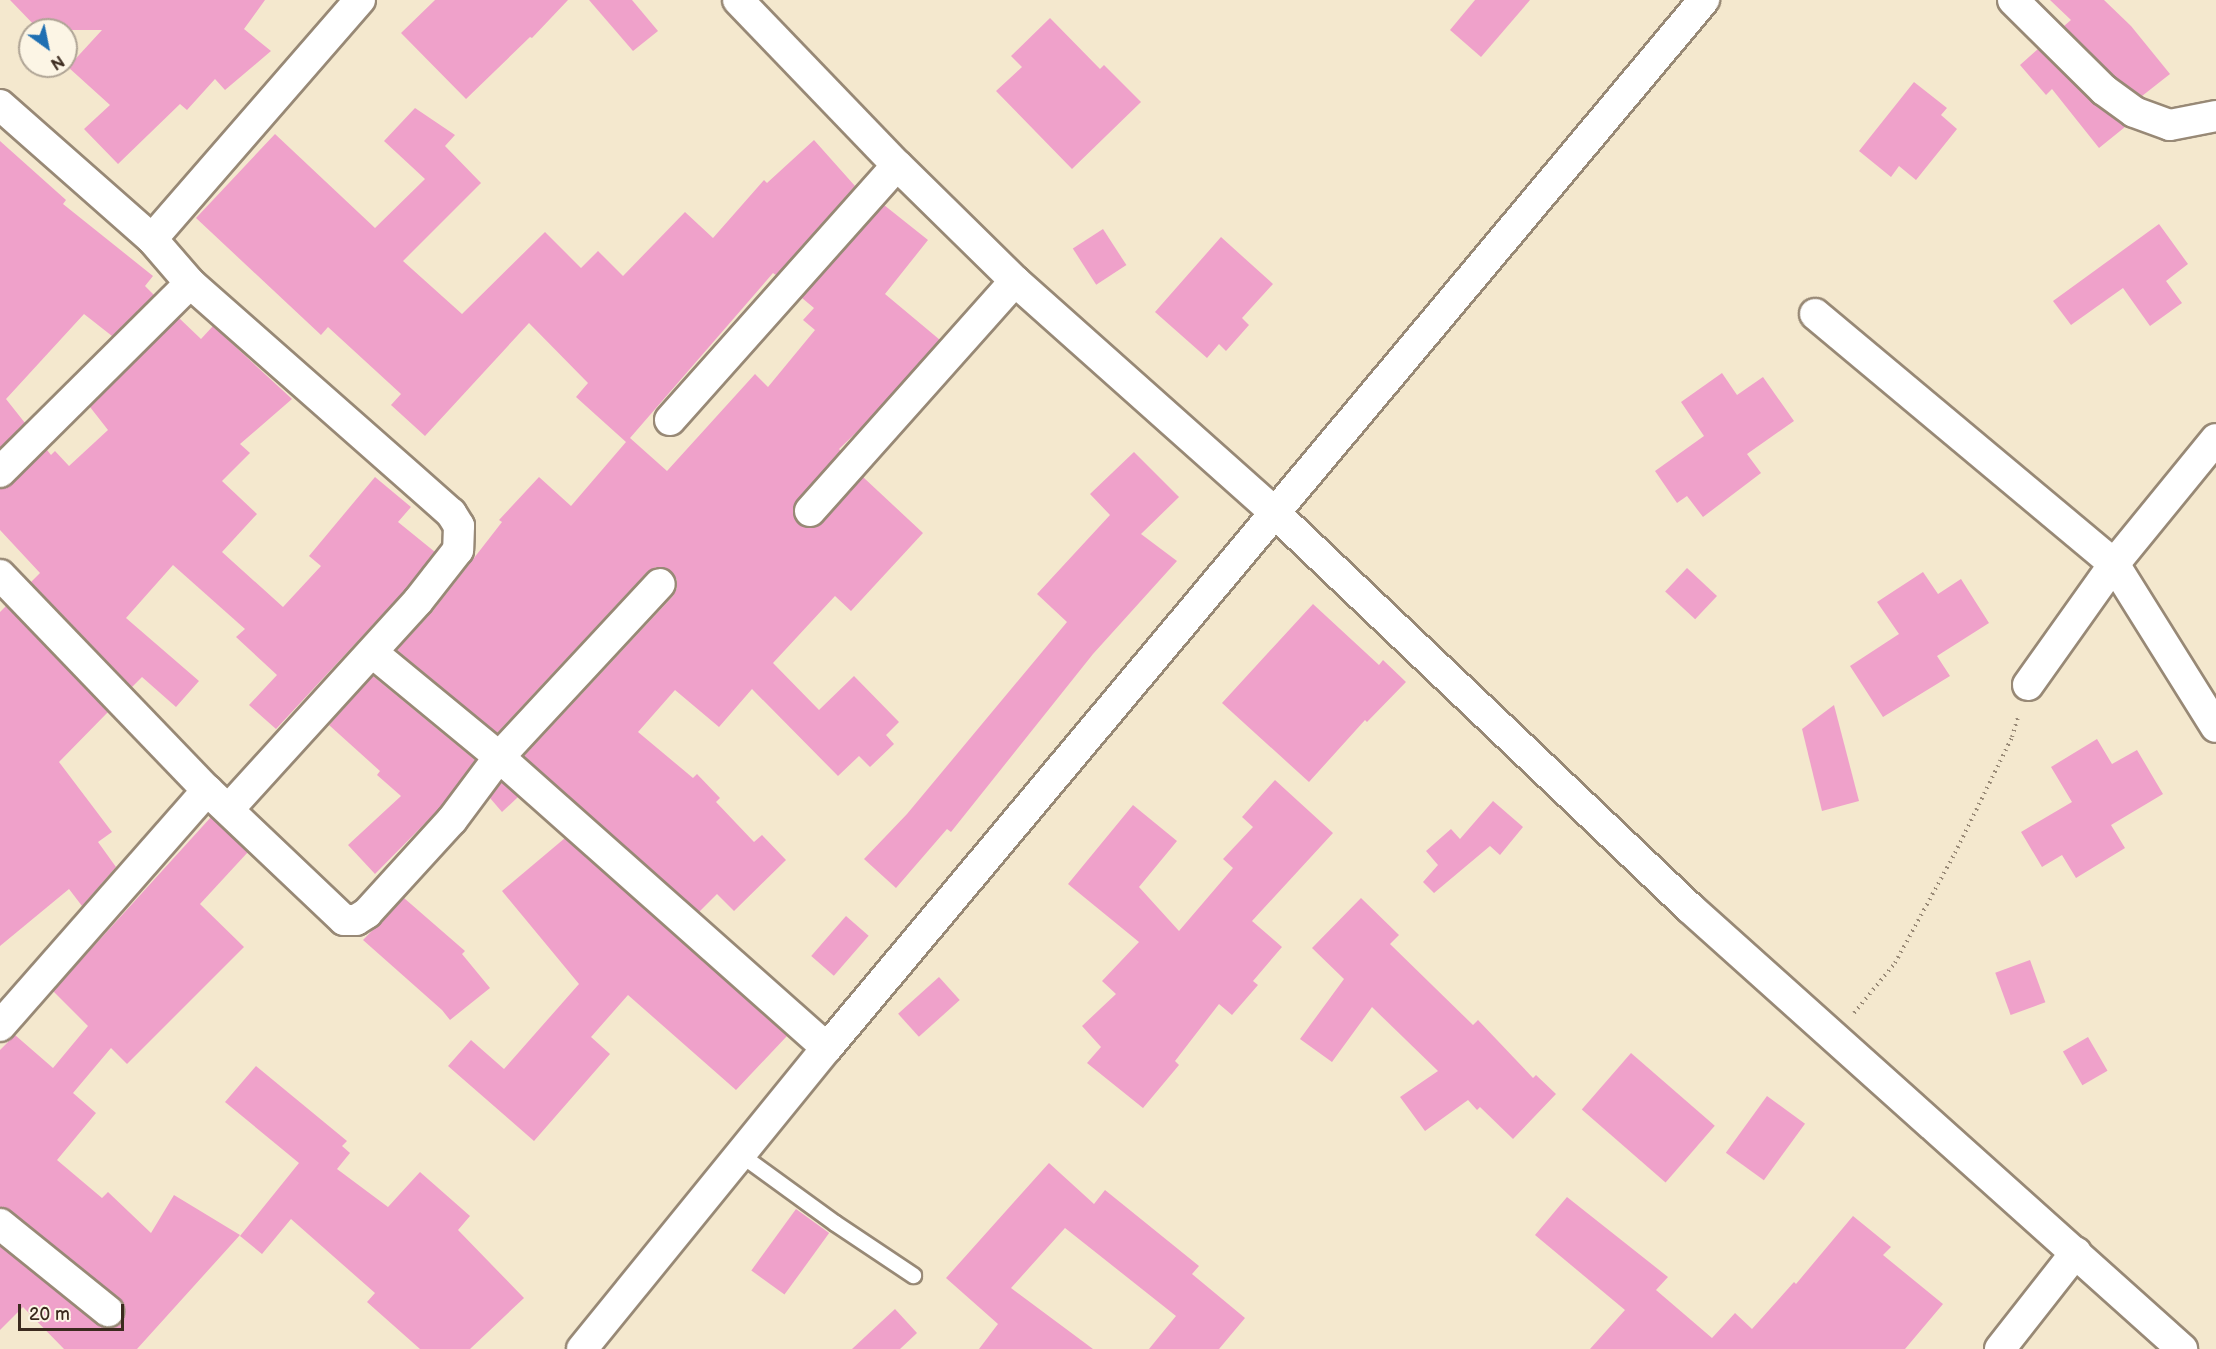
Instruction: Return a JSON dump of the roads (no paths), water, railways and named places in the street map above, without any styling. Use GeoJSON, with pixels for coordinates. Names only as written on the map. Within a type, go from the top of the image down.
{"type":"FeatureCollection","features":[{"type":"Feature","properties":{"kind":"street"},"geometry":{"type":"LineString","coordinates":[[152,239],[345,21],[360,0]]}},
{"type":"Feature","properties":{"kind":"street"},"geometry":{"type":"LineString","coordinates":[[738,0],[897,165],[1015,281],[1275,513],[1690,908],[2182,1349]]}},
{"type":"Feature","properties":{"kind":"street"},"geometry":{"type":"LineString","coordinates":[[582,1349],[827,1048],[1704,0]]}},
{"type":"Feature","properties":{"kind":"street"},"geometry":{"type":"LineString","coordinates":[[2013,0],[2104,90],[2134,112],[2170,125],[2216,117]]}},
{"type":"Feature","properties":{"kind":"street"},"geometry":{"type":"LineString","coordinates":[[0,1026],[218,800],[373,653],[418,602],[458,550],[459,526],[451,513],[190,283],[152,239],[2,112]]}},
{"type":"Feature","properties":{"kind":"street"},"geometry":{"type":"LineString","coordinates":[[670,420],[897,165]]}},
{"type":"Feature","properties":{"kind":"street"},"geometry":{"type":"LineString","coordinates":[[810,511],[1015,281]]}},
{"type":"Feature","properties":{"kind":"street"},"geometry":{"type":"LineString","coordinates":[[0,472],[190,283]]}},
{"type":"Feature","properties":{"kind":"street"},"geometry":{"type":"LineString","coordinates":[[1815,314],[2114,564],[2216,727]]}},
{"type":"Feature","properties":{"kind":"street"},"geometry":{"type":"LineString","coordinates":[[2028,685],[2114,564],[2216,439]]}},
{"type":"Feature","properties":{"kind":"street"},"geometry":{"type":"LineString","coordinates":[[0,575],[218,800],[344,920],[356,920],[367,913],[452,820],[500,757],[660,584]]}},
{"type":"Feature","properties":{"kind":"street"},"geometry":{"type":"LineString","coordinates":[[373,653],[500,757],[827,1048]]}},
{"type":"Feature","properties":{"kind":"street"},"geometry":{"type":"LineString","coordinates":[[0,1224],[108,1311]]}},
{"type":"Feature","properties":{"kind":"street"},"geometry":{"type":"LineString","coordinates":[[2000,1349],[2076,1252]]}},
{"type":"Feature","properties":{"kind":"lane"},"geometry":{"type":"LineString","coordinates":[[740,1154],[835,1223],[913,1275]]}}]}
